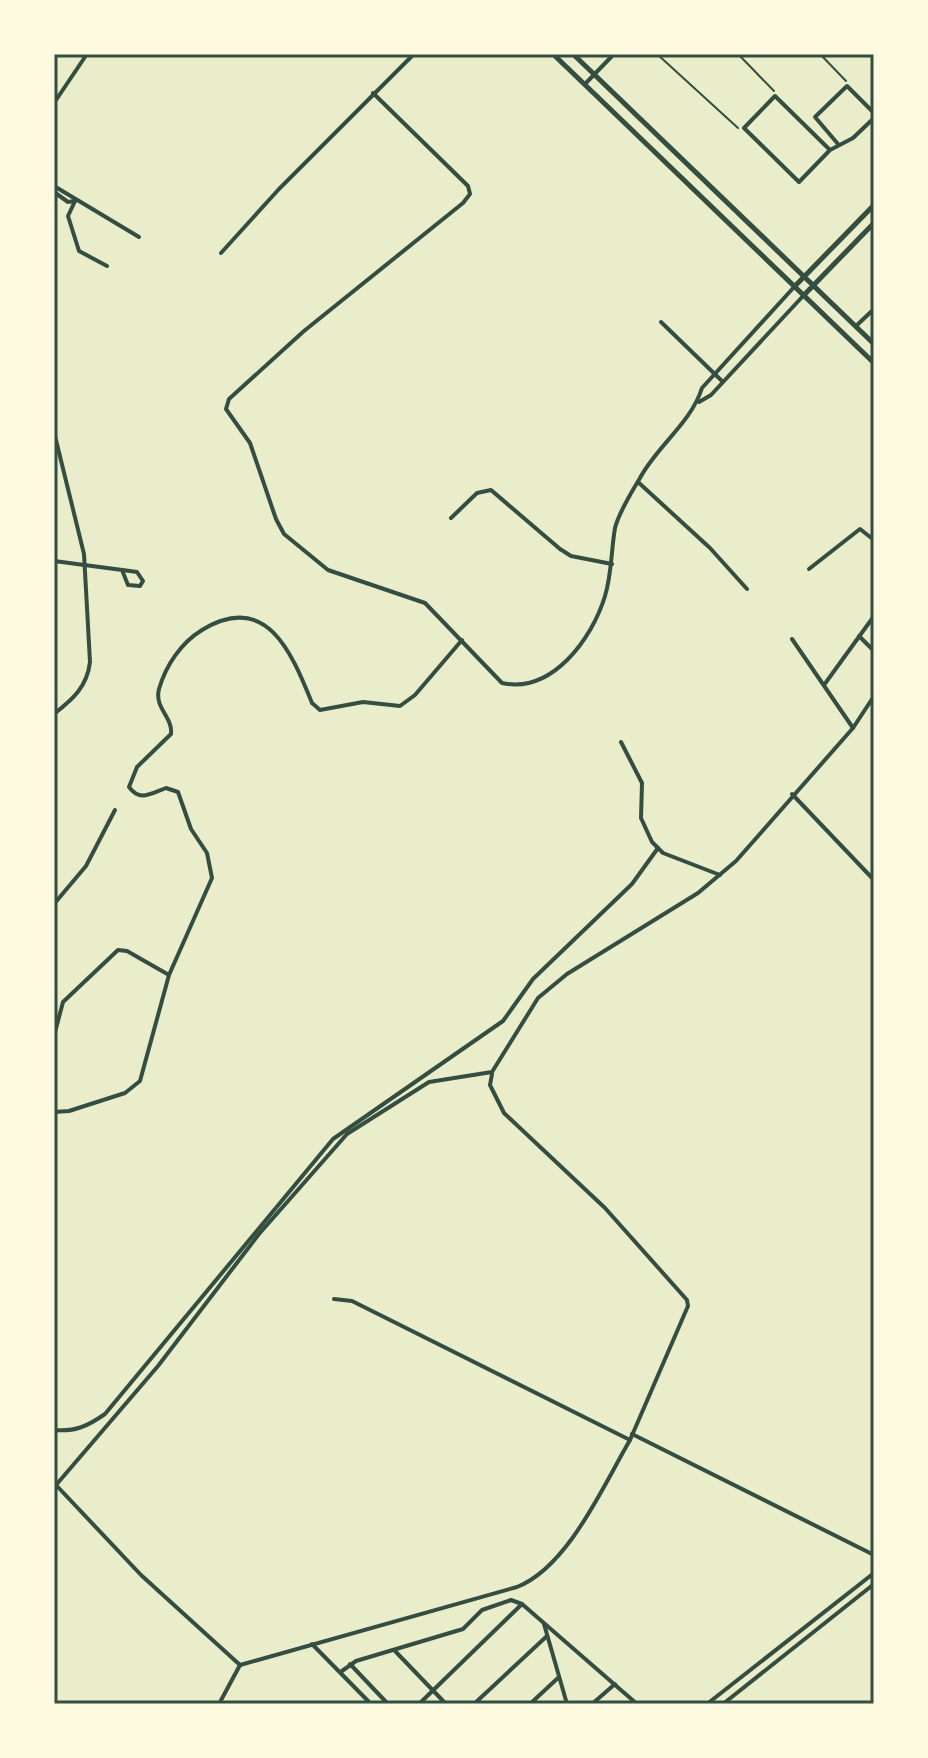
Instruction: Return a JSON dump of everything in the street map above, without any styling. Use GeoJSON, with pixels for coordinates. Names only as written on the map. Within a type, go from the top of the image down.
{"type":"FeatureCollection","features":[{"type":"Feature","properties":{"kind":"street"},"geometry":{"type":"LineString","coordinates":[[54,103],[87,54]]}},
{"type":"Feature","properties":{"kind":"street"},"geometry":{"type":"LineString","coordinates":[[221,253],[414,54]]}},
{"type":"Feature","properties":{"kind":"street"},"geometry":{"type":"LineString","coordinates":[[553,54],[874,363]]}},
{"type":"Feature","properties":{"kind":"street"},"geometry":{"type":"LineString","coordinates":[[573,54],[806,275],[874,344]]}},
{"type":"Feature","properties":{"kind":"street"},"geometry":{"type":"LineString","coordinates":[[585,85],[614,54]]}},
{"type":"Feature","properties":{"kind":"street"},"geometry":{"type":"LineString","coordinates":[[830,150],[775,96],[744,128],[799,182],[830,150],[853,138],[874,115],[847,86],[815,117],[838,144]]}},
{"type":"Feature","properties":{"kind":"street"},"geometry":{"type":"LineString","coordinates":[[373,93],[468,186],[470,194],[463,203],[304,331],[226,404],[250,443],[284,534],[336,574],[425,603],[502,683],[519,685],[542,681],[561,667],[586,632],[605,596],[616,526],[638,482],[697,403],[702,388],[714,373],[874,205]]}},
{"type":"Feature","properties":{"kind":"street"},"geometry":{"type":"LineString","coordinates":[[54,186],[139,237]]}},
{"type":"Feature","properties":{"kind":"street"},"geometry":{"type":"LineString","coordinates":[[54,192],[68,202],[75,201]]}},
{"type":"Feature","properties":{"kind":"street"},"geometry":{"type":"LineString","coordinates":[[75,201],[68,216],[79,251],[107,266]]}},
{"type":"Feature","properties":{"kind":"street"},"geometry":{"type":"LineString","coordinates":[[697,403],[711,395],[874,223]]}},
{"type":"Feature","properties":{"kind":"street"},"geometry":{"type":"LineString","coordinates":[[856,326],[874,309]]}},
{"type":"Feature","properties":{"kind":"street"},"geometry":{"type":"LineString","coordinates":[[661,322],[722,381]]}},
{"type":"Feature","properties":{"kind":"street"},"geometry":{"type":"LineString","coordinates":[[54,432],[86,566],[89,675],[80,691],[54,714]]}},
{"type":"Feature","properties":{"kind":"street"},"geometry":{"type":"LineString","coordinates":[[638,482],[710,548],[747,589]]}},
{"type":"Feature","properties":{"kind":"street"},"geometry":{"type":"LineString","coordinates":[[451,518],[477,493],[491,490],[571,556],[612,564]]}},
{"type":"Feature","properties":{"kind":"street"},"geometry":{"type":"LineString","coordinates":[[809,569],[860,529],[874,540]]}},
{"type":"Feature","properties":{"kind":"street"},"geometry":{"type":"LineString","coordinates":[[54,561],[86,566],[122,570],[137,572],[143,581],[140,586],[128,585],[122,570]]}},
{"type":"Feature","properties":{"kind":"street"},"geometry":{"type":"LineString","coordinates":[[824,685],[874,616]]}},
{"type":"Feature","properties":{"kind":"street"},"geometry":{"type":"LineString","coordinates":[[54,1112],[69,1111],[125,1093],[140,1081],[169,975],[210,885],[211,865],[191,829],[178,792],[166,788],[144,797],[135,795],[129,787],[137,767],[171,734],[158,693],[169,664],[183,644],[228,617],[251,618],[282,641],[312,703],[327,710],[363,702],[400,706],[415,695],[462,640]]}},
{"type":"Feature","properties":{"kind":"street"},"geometry":{"type":"LineString","coordinates":[[858,635],[874,651]]}},
{"type":"Feature","properties":{"kind":"street"},"geometry":{"type":"LineString","coordinates":[[792,639],[853,728]]}},
{"type":"Feature","properties":{"kind":"street"},"geometry":{"type":"LineString","coordinates":[[219,1704],[240,1665],[531,1581],[553,1561],[587,1515],[630,1440],[688,1306],[687,1300],[605,1208],[504,1113],[490,1085],[492,1072],[532,1006],[546,991],[720,875],[853,728],[874,696]]}},
{"type":"Feature","properties":{"kind":"street"},"geometry":{"type":"LineString","coordinates":[[621,742],[642,783],[644,831],[658,848],[720,875]]}},
{"type":"Feature","properties":{"kind":"street"},"geometry":{"type":"LineString","coordinates":[[792,794],[874,880]]}},
{"type":"Feature","properties":{"kind":"street"},"geometry":{"type":"LineString","coordinates":[[54,904],[86,866],[115,810]]}},
{"type":"Feature","properties":{"kind":"street"},"geometry":{"type":"LineString","coordinates":[[54,1430],[67,1432],[87,1426],[105,1414],[333,1139],[503,1021],[533,979],[632,884],[658,848]]}},
{"type":"Feature","properties":{"kind":"street"},"geometry":{"type":"LineString","coordinates":[[54,1036],[63,1002],[118,950],[127,951],[169,975]]}},
{"type":"Feature","properties":{"kind":"street"},"geometry":{"type":"LineString","coordinates":[[240,1665],[141,1575],[55,1484],[158,1366],[259,1234],[347,1134],[429,1082],[492,1072]]}},
{"type":"Feature","properties":{"kind":"street"},"geometry":{"type":"LineString","coordinates":[[334,1299],[342,1298],[363,1307],[630,1440]]}},
{"type":"Feature","properties":{"kind":"street"},"geometry":{"type":"LineString","coordinates":[[632,1434],[874,1555]]}},
{"type":"Feature","properties":{"kind":"street"},"geometry":{"type":"LineString","coordinates":[[707,1704],[874,1573]]}},
{"type":"Feature","properties":{"kind":"street"},"geometry":{"type":"LineString","coordinates":[[723,1704],[874,1584]]}},
{"type":"Feature","properties":{"kind":"street"},"geometry":{"type":"LineString","coordinates":[[342,1671],[350,1664],[463,1629],[482,1610],[511,1600],[522,1604],[637,1704]]}},
{"type":"Feature","properties":{"kind":"street"},"geometry":{"type":"LineString","coordinates":[[419,1704],[522,1604]]}},
{"type":"Feature","properties":{"kind":"street"},"geometry":{"type":"LineString","coordinates":[[543,1622],[567,1704]]}},
{"type":"Feature","properties":{"kind":"street"},"geometry":{"type":"LineString","coordinates":[[474,1704],[547,1636]]}},
{"type":"Feature","properties":{"kind":"street"},"geometry":{"type":"LineString","coordinates":[[312,1644],[342,1671],[369,1703]]}},
{"type":"Feature","properties":{"kind":"street"},"geometry":{"type":"LineString","coordinates":[[394,1650],[446,1704]]}},
{"type":"Feature","properties":{"kind":"street"},"geometry":{"type":"LineString","coordinates":[[350,1664],[388,1704]]}},
{"type":"Feature","properties":{"kind":"street"},"geometry":{"type":"LineString","coordinates":[[530,1704],[559,1677]]}},
{"type":"Feature","properties":{"kind":"street"},"geometry":{"type":"LineString","coordinates":[[592,1704],[615,1684]]}},
{"type":"Feature","properties":{"kind":"path"},"geometry":{"type":"LineString","coordinates":[[657,54],[735,127],[744,128]]}},
{"type":"Feature","properties":{"kind":"path"},"geometry":{"type":"LineString","coordinates":[[738,54],[773,89],[775,96]]}},
{"type":"Feature","properties":{"kind":"path"},"geometry":{"type":"LineString","coordinates":[[820,54],[846,79],[847,86]]}}]}
